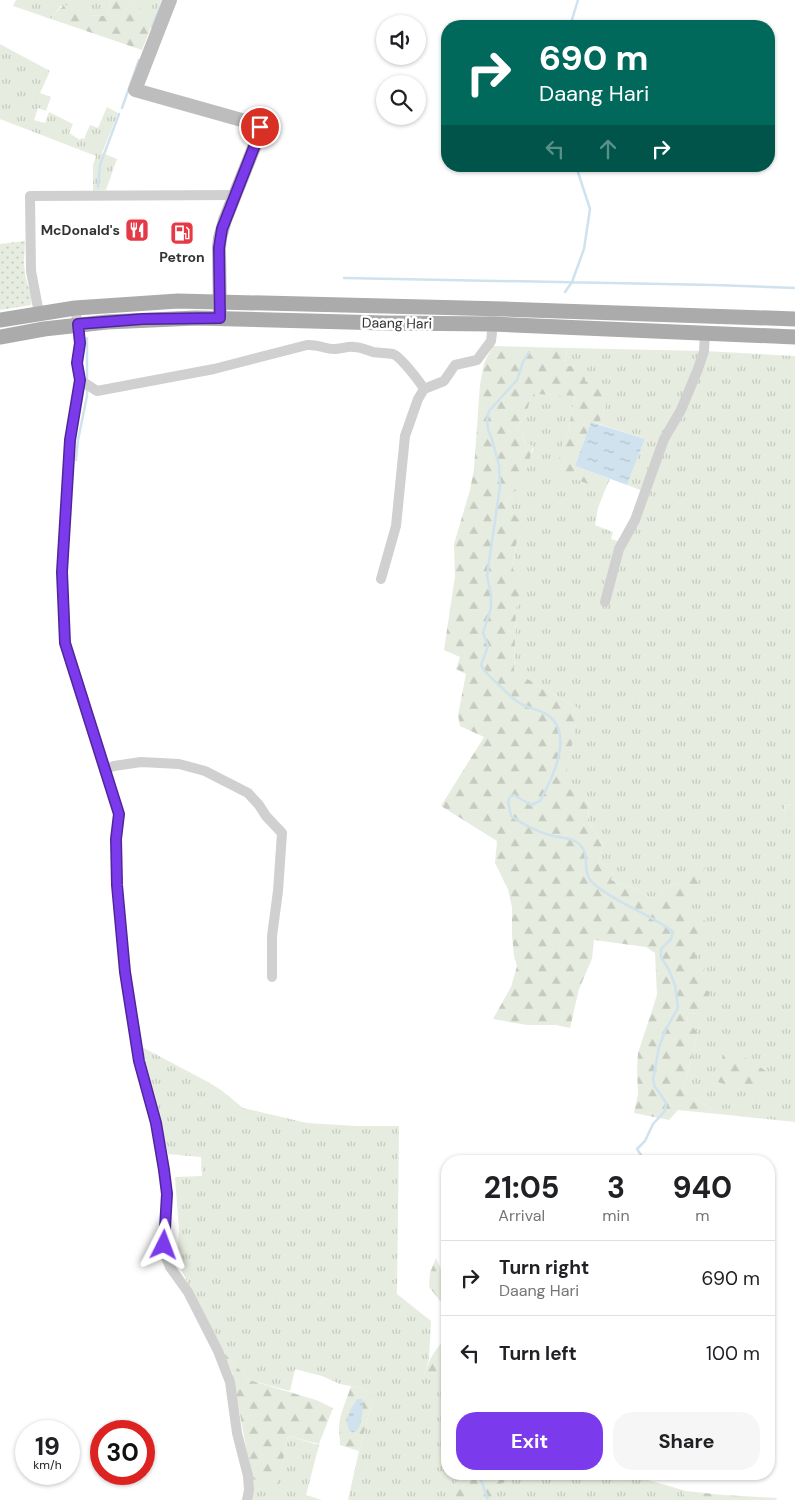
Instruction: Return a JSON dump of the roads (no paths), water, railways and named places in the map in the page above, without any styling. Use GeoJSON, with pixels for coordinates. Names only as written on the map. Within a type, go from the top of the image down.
{"type":"FeatureCollection","features":[{"type":"Feature","properties":{"kind":"main road","name":"Daang Hari"},"geometry":{"type":"LineString","coordinates":[[0,320],[75,308],[178,301],[795,320]]}},
{"type":"Feature","properties":{"kind":"main road","name":"Daang Hari"},"geometry":{"type":"LineString","coordinates":[[0,337],[78,324],[143,319],[220,318],[385,324],[493,324],[795,337]]}},
{"type":"Feature","properties":{"kind":"street"},"geometry":{"type":"LineString","coordinates":[[170,0],[136,90],[260,127],[260,132],[220,238],[220,318]]}},
{"type":"Feature","properties":{"kind":"street"},"geometry":{"type":"LineString","coordinates":[[39,313],[31,271],[30,196],[236,195]]}},
{"type":"Feature","properties":{"kind":"street"},"geometry":{"type":"LineString","coordinates":[[75,308],[80,343],[77,363],[80,380],[70,440],[62,572],[65,643],[119,814],[116,839],[118,900],[127,990],[139,1061],[156,1123],[164,1170],[167,1194],[165,1254],[170,1267],[188,1292],[224,1365],[230,1382],[237,1433],[248,1476],[249,1490],[247,1500]]}},
{"type":"Feature","properties":{"kind":"street"},"geometry":{"type":"LineString","coordinates":[[380,580],[396,526],[405,436],[418,399],[424,389],[444,380],[455,365],[477,360],[490,341],[493,324]]}},
{"type":"Feature","properties":{"kind":"street"},"geometry":{"type":"LineString","coordinates":[[605,602],[619,549],[635,520],[664,439],[681,410],[698,369],[704,351],[705,333]]}},
{"type":"Feature","properties":{"kind":"street"},"geometry":{"type":"LineString","coordinates":[[80,380],[96,391],[214,369],[315,344],[325,348],[354,347],[394,355],[403,361],[424,389]]}},
{"type":"Feature","properties":{"kind":"street"},"geometry":{"type":"LineString","coordinates":[[105,770],[114,766],[135,763],[179,764],[205,771],[248,793],[282,833],[278,891],[272,936],[272,977]]}},
{"type":"Feature","properties":{"kind":"water"},"geometry":{"type":"Polygon","coordinates":[[[591,422],[645,439],[627,485],[575,466],[591,422]]]}},
{"type":"Feature","properties":{"kind":"water"},"geometry":{"type":"Polygon","coordinates":[[[358,1399],[362,1399],[362,1417],[357,1430],[351,1432],[348,1428],[347,1420],[350,1411],[358,1399]]]}},
{"type":"Feature","properties":{"kind":"waterway"},"geometry":{"type":"LineString","coordinates":[[152,27],[163,0]]}},
{"type":"Feature","properties":{"kind":"waterway"},"geometry":{"type":"LineString","coordinates":[[572,20],[578,0]]}},
{"type":"Feature","properties":{"kind":"waterway"},"geometry":{"type":"LineString","coordinates":[[122,108],[139,60]]}},
{"type":"Feature","properties":{"kind":"waterway"},"geometry":{"type":"LineString","coordinates":[[98,187],[100,165],[119,114]]}},
{"type":"Feature","properties":{"kind":"waterway"},"geometry":{"type":"LineString","coordinates":[[565,292],[572,282],[584,249],[590,209],[578,172]]}},
{"type":"Feature","properties":{"kind":"waterway"},"geometry":{"type":"LineString","coordinates":[[344,278],[795,288]]}},
{"type":"Feature","properties":{"kind":"waterway"},"geometry":{"type":"LineString","coordinates":[[87,338],[87,380]]}},
{"type":"Feature","properties":{"kind":"waterway"},"geometry":{"type":"LineString","coordinates":[[529,352],[523,362],[517,380],[489,411],[487,420],[499,465],[500,486],[487,576],[491,594],[491,608],[483,633],[488,646],[481,665],[487,674],[516,700],[549,716],[556,724],[560,735],[560,746],[555,770],[540,801],[531,805],[514,795],[510,797],[508,801],[511,816],[536,830],[578,843],[585,853],[587,874],[594,884],[673,932],[671,939],[661,949],[661,957],[675,985],[678,1008],[666,1029],[659,1047],[653,1080],[655,1087],[666,1103],[665,1111],[653,1124],[645,1141],[637,1149],[641,1155]]}},
{"type":"Feature","properties":{"kind":"waterway"},"geometry":{"type":"LineString","coordinates":[[76,460],[87,389]]}},
{"type":"Feature","properties":{"kind":"waterway"},"geometry":{"type":"LineString","coordinates":[[481,1480],[488,1500]]}},
{"type":"Feature","properties":{"kind":"place","name":"McDonald's"},"geometry":{"type":"Point","coordinates":[137,230]}},
{"type":"Feature","properties":{"kind":"place","name":"Petron"},"geometry":{"type":"Point","coordinates":[182,233]}}]}
